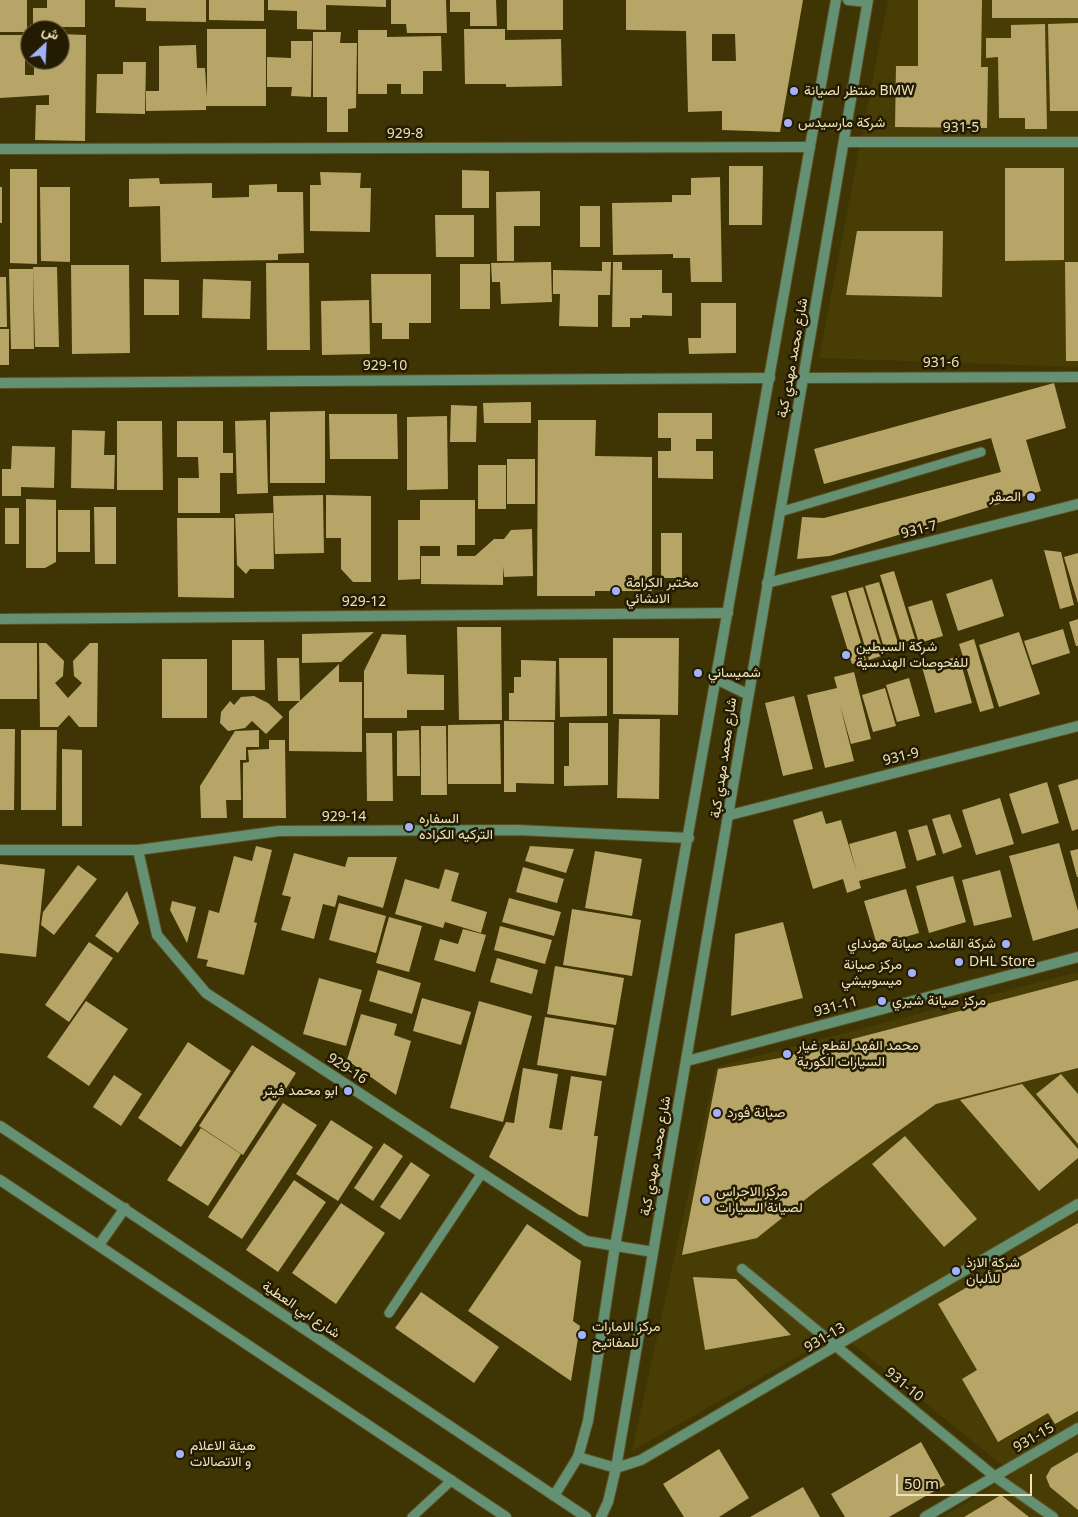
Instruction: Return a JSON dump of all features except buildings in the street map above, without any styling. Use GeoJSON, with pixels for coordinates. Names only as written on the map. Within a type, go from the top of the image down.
{"type":"FeatureCollection","features":[{"type":"Feature","properties":{"kind":"street","name":"شارع محمد مهدي كبة"},"geometry":{"type":"LineString","coordinates":[[554,1496],[578,1457],[588,1421],[615,1246],[689,838],[836,0]]}},
{"type":"Feature","properties":{"kind":"street"},"geometry":{"type":"LineString","coordinates":[[848,0],[867,1]]}},
{"type":"Feature","properties":{"kind":"street","name":"شارع محمد مهدي كبة"},"geometry":{"type":"LineString","coordinates":[[600,1517],[608,1502],[616,1468],[688,1061],[730,815],[748,694],[867,1]]}},
{"type":"Feature","properties":{"kind":"street","name":"931-5"},"geometry":{"type":"LineString","coordinates":[[844,142],[1078,142]]}},
{"type":"Feature","properties":{"kind":"street","name":"929-8"},"geometry":{"type":"LineString","coordinates":[[0,149],[810,147]]}},
{"type":"Feature","properties":{"kind":"street","name":"931-6"},"geometry":{"type":"LineString","coordinates":[[803,378],[1078,376]]}},
{"type":"Feature","properties":{"kind":"street","name":"929-10"},"geometry":{"type":"LineString","coordinates":[[0,382],[770,378]]}},
{"type":"Feature","properties":{"kind":"street","name":"931-7"},"geometry":{"type":"LineString","coordinates":[[767,583],[1078,504]]}},
{"type":"Feature","properties":{"kind":"street","name":"929-12"},"geometry":{"type":"LineString","coordinates":[[0,619],[728,613]]}},
{"type":"Feature","properties":{"kind":"street"},"geometry":{"type":"LineString","coordinates":[[716,680],[748,694]]}},
{"type":"Feature","properties":{"kind":"street","name":"931-9"},"geometry":{"type":"LineString","coordinates":[[730,815],[1078,726]]}},
{"type":"Feature","properties":{"kind":"street","name":"929-14"},"geometry":{"type":"LineString","coordinates":[[0,850],[138,850],[278,831],[517,830],[689,838]]}},
{"type":"Feature","properties":{"kind":"street","name":"929-16"},"geometry":{"type":"LineString","coordinates":[[138,850],[157,935],[206,993],[586,1241],[653,1252]]}},
{"type":"Feature","properties":{"kind":"street","name":"931-11"},"geometry":{"type":"LineString","coordinates":[[688,1061],[1078,957]]}},
{"type":"Feature","properties":{"kind":"street","name":"شارع ابي العطية"},"geometry":{"type":"LineString","coordinates":[[0,1126],[586,1517]]}},
{"type":"Feature","properties":{"kind":"street"},"geometry":{"type":"LineString","coordinates":[[0,1180],[506,1517]]}},
{"type":"Feature","properties":{"kind":"street","name":"931-13"},"geometry":{"type":"LineString","coordinates":[[616,1468],[641,1460],[836,1348],[1078,1204]]}},
{"type":"Feature","properties":{"kind":"street"},"geometry":{"type":"LineString","coordinates":[[99,1245],[125,1208]]}},
{"type":"Feature","properties":{"kind":"street","name":"931-10"},"geometry":{"type":"LineString","coordinates":[[742,1269],[994,1476],[1053,1517]]}},
{"type":"Feature","properties":{"kind":"street","name":"931-15"},"geometry":{"type":"LineString","coordinates":[[925,1517],[1078,1428]]}},
{"type":"Feature","properties":{"kind":"street"},"geometry":{"type":"LineString","coordinates":[[578,1457],[616,1468]]}},
{"type":"Feature","properties":{"kind":"lane"},"geometry":{"type":"LineString","coordinates":[[780,512],[982,452]]}},
{"type":"Feature","properties":{"kind":"lane"},"geometry":{"type":"LineString","coordinates":[[389,1314],[482,1174]]}},
{"type":"Feature","properties":{"kind":"lane"},"geometry":{"type":"LineString","coordinates":[[412,1517],[452,1480]]}},
{"type":"Feature","properties":{"kind":"shaded area"},"geometry":{"type":"Polygon","coordinates":[[[888,0],[1078,0],[1078,367],[819,358],[888,0]]]}},
{"type":"Feature","properties":{"kind":"shaded area"},"geometry":{"type":"Polygon","coordinates":[[[1078,972],[1078,1517],[942,1517],[1013,1474],[839,1333],[632,1451],[716,1067],[1078,972]]]}},
{"type":"Feature","properties":{"kind":"place","name":"منتظر لصيانة BMW"},"geometry":{"type":"Point","coordinates":[794,91]}},
{"type":"Feature","properties":{"kind":"place","name":"شركة مارسيدس"},"geometry":{"type":"Point","coordinates":[788,123]}},
{"type":"Feature","properties":{"kind":"place","name":"الصقر"},"geometry":{"type":"Point","coordinates":[1031,497]}},
{"type":"Feature","properties":{"kind":"place","name":"مختبر الكرامة الانشائي"},"geometry":{"type":"Point","coordinates":[616,591]}},
{"type":"Feature","properties":{"kind":"place","name":"شركة السبطين للفحوصات الهندسية"},"geometry":{"type":"Point","coordinates":[846,655]}},
{"type":"Feature","properties":{"kind":"place","name":"شميساني"},"geometry":{"type":"Point","coordinates":[698,673]}},
{"type":"Feature","properties":{"kind":"place","name":"السفاره التركيه الكراده"},"geometry":{"type":"Point","coordinates":[409,827]}},
{"type":"Feature","properties":{"kind":"place","name":"شركة القاصد صيانة هونداي"},"geometry":{"type":"Point","coordinates":[1006,944]}},
{"type":"Feature","properties":{"kind":"place","name":"DHL Store"},"geometry":{"type":"Point","coordinates":[959,962]}},
{"type":"Feature","properties":{"kind":"place","name":"مركز صيانة ميسوبيشي"},"geometry":{"type":"Point","coordinates":[912,973]}},
{"type":"Feature","properties":{"kind":"place","name":"مركز صيانة شيري"},"geometry":{"type":"Point","coordinates":[882,1001]}},
{"type":"Feature","properties":{"kind":"place","name":"محمد الفهد لقطع غيار السيارات الكورية"},"geometry":{"type":"Point","coordinates":[787,1054]}},
{"type":"Feature","properties":{"kind":"place","name":"ابو محمد فيتر"},"geometry":{"type":"Point","coordinates":[348,1091]}},
{"type":"Feature","properties":{"kind":"place","name":"صيانة فورد"},"geometry":{"type":"Point","coordinates":[717,1113]}},
{"type":"Feature","properties":{"kind":"place","name":"مركز الاجراس لصيانة السيارات"},"geometry":{"type":"Point","coordinates":[706,1200]}},
{"type":"Feature","properties":{"kind":"place","name":"شركة الازذ للألبان"},"geometry":{"type":"Point","coordinates":[956,1271]}},
{"type":"Feature","properties":{"kind":"place","name":"مركز الامارات للمفاتيح"},"geometry":{"type":"Point","coordinates":[582,1335]}},
{"type":"Feature","properties":{"kind":"place","name":"هيئة الاعلام و الاتصالات"},"geometry":{"type":"Point","coordinates":[180,1454]}}]}
